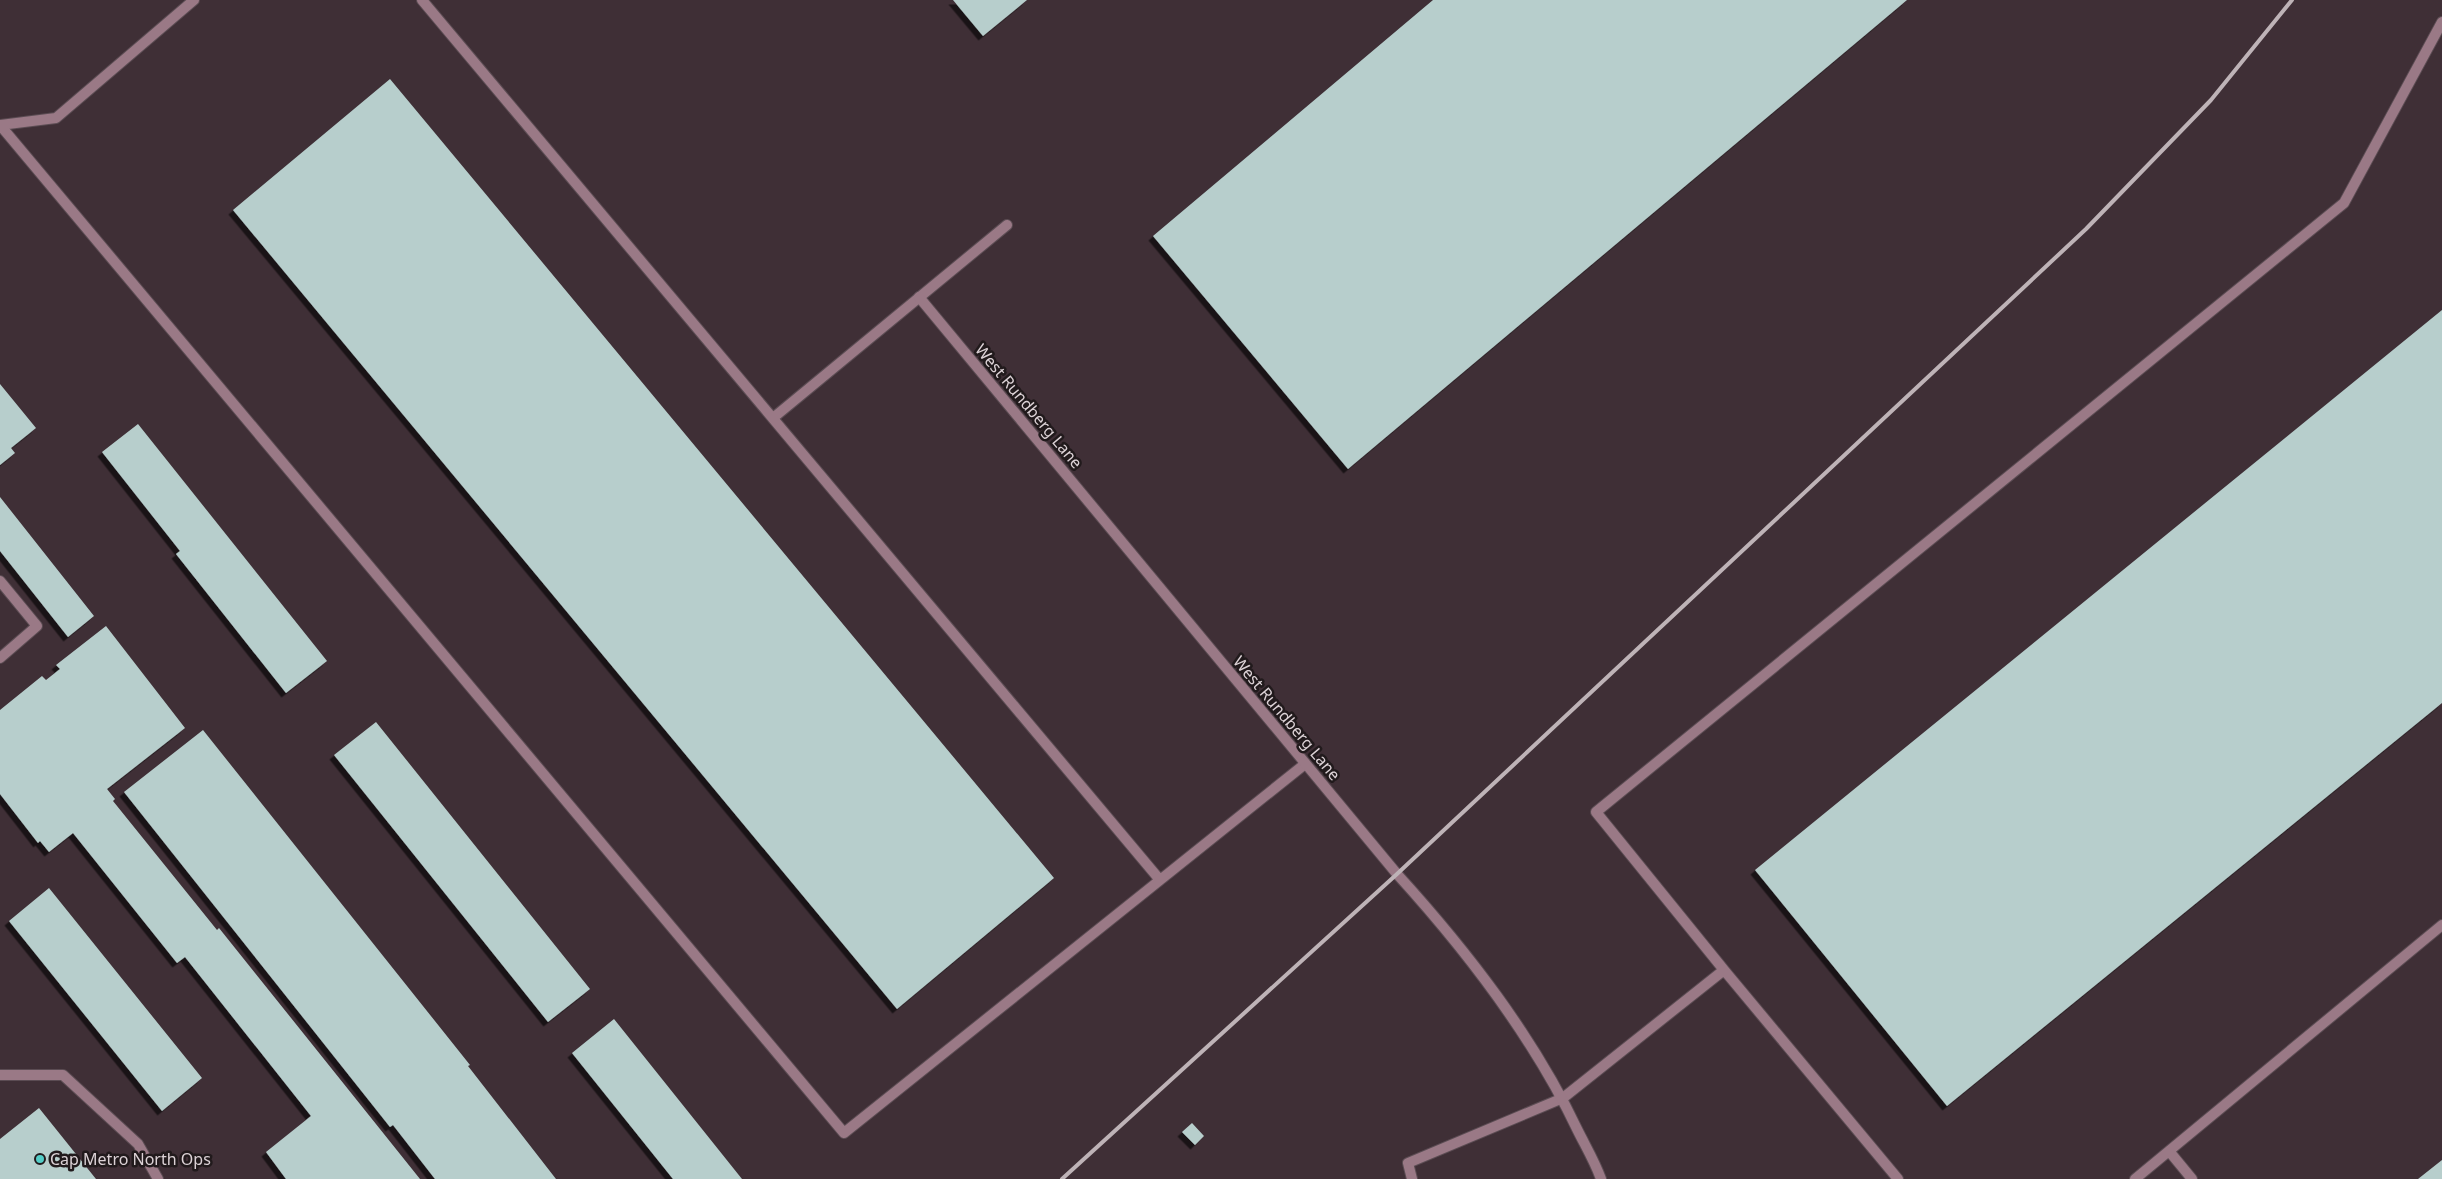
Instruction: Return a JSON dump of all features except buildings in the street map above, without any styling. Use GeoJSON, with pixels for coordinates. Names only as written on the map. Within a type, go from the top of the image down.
{"type":"FeatureCollection","features":[{"type":"Feature","properties":{"kind":"street"},"geometry":{"type":"LineString","coordinates":[[0,125],[56,118],[194,0]]}},
{"type":"Feature","properties":{"kind":"street"},"geometry":{"type":"LineString","coordinates":[[422,0],[1160,880]]}},
{"type":"Feature","properties":{"kind":"street"},"geometry":{"type":"LineString","coordinates":[[1898,1179],[1724,970],[1596,812],[2344,203],[2442,22]]}},
{"type":"Feature","properties":{"kind":"street"},"geometry":{"type":"LineString","coordinates":[[0,125],[844,1133],[1306,764]]}},
{"type":"Feature","properties":{"kind":"street"},"geometry":{"type":"LineString","coordinates":[[773,418],[1007,225]]}},
{"type":"Feature","properties":{"kind":"street","name":"West Rundberg Lane"},"geometry":{"type":"LineString","coordinates":[[919,297],[1396,874],[1443,925],[1518,1025],[1563,1098],[1601,1179]]}},
{"type":"Feature","properties":{"kind":"street"},"geometry":{"type":"LineString","coordinates":[[0,581],[37,626],[0,658]]}},
{"type":"Feature","properties":{"kind":"street"},"geometry":{"type":"LineString","coordinates":[[2135,1179],[2442,925]]}},
{"type":"Feature","properties":{"kind":"street"},"geometry":{"type":"LineString","coordinates":[[1412,1179],[1408,1163],[1563,1098],[1724,970]]}},
{"type":"Feature","properties":{"kind":"street"},"geometry":{"type":"LineString","coordinates":[[0,1075],[63,1075],[138,1144],[158,1179]]}},
{"type":"Feature","properties":{"kind":"street"},"geometry":{"type":"LineString","coordinates":[[2168,1151],[2192,1179]]}},
{"type":"Feature","properties":{"kind":"railway"},"geometry":{"type":"LineString","coordinates":[[1062,1179],[1397,874],[2086,229],[2211,100],[2292,0]]}},
{"type":"Feature","properties":{"kind":"place","name":"Cap Metro North Ops"},"geometry":{"type":"Point","coordinates":[40,1159]}}]}
